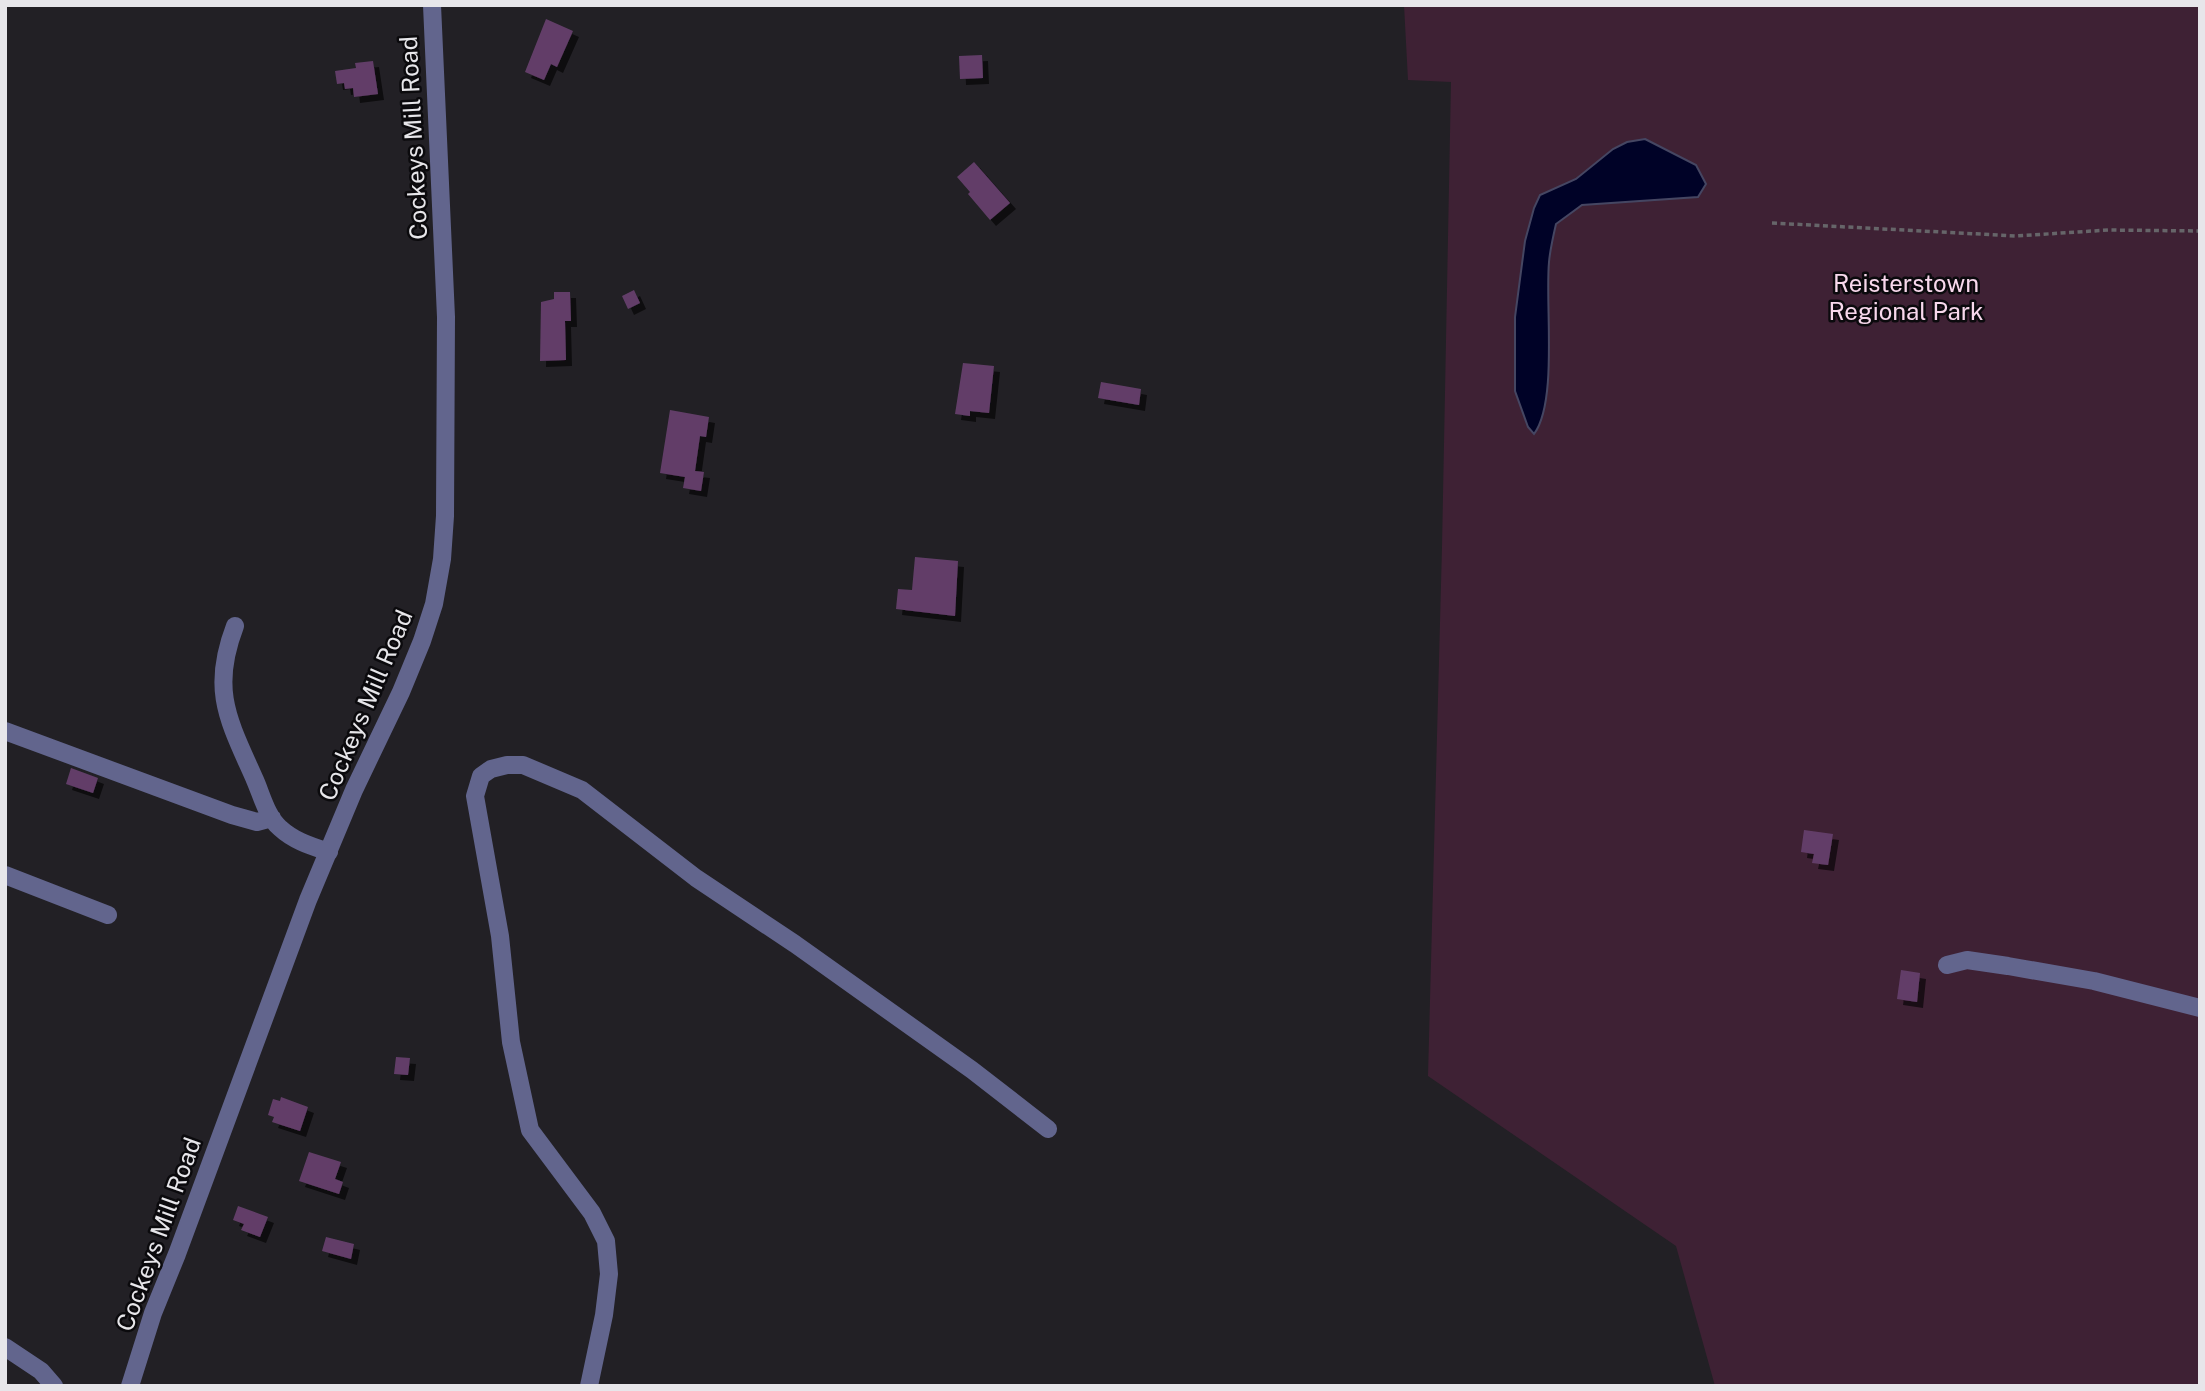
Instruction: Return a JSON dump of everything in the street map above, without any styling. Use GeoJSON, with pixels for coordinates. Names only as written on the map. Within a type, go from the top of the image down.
{"type":"FeatureCollection","features":[{"type":"Feature","properties":{"kind":"street","name":"Cockeys Mill Road"},"geometry":{"type":"LineString","coordinates":[[132,1385],[153,1313],[328,852],[422,641],[434,604],[442,559],[445,516],[446,317],[432,5]]}},
{"type":"Feature","properties":{"kind":"street"},"geometry":{"type":"LineString","coordinates":[[235,626],[223,664],[223,690],[235,736],[272,818],[279,827],[297,840],[328,852]]}},
{"type":"Feature","properties":{"kind":"street"},"geometry":{"type":"LineString","coordinates":[[5,731],[232,815],[257,822],[272,818]]}},
{"type":"Feature","properties":{"kind":"street"},"geometry":{"type":"LineString","coordinates":[[589,1386],[604,1315],[609,1274],[606,1241],[592,1213],[530,1130],[511,1041],[500,936],[475,796],[481,776],[491,769],[506,765],[523,765],[582,790],[696,878],[796,944],[972,1070],[1048,1129]]}},
{"type":"Feature","properties":{"kind":"street"},"geometry":{"type":"LineString","coordinates":[[5,875],[108,915]]}},
{"type":"Feature","properties":{"kind":"street"},"geometry":{"type":"LineString","coordinates":[[1947,965],[1967,960],[2008,966],[2094,981],[2200,1008]]}},
{"type":"Feature","properties":{"kind":"street"},"geometry":{"type":"LineString","coordinates":[[5,1347],[41,1371],[54,1386]]}},
{"type":"Feature","properties":{"kind":"path"},"geometry":{"type":"LineString","coordinates":[[1772,223],[2016,236],[2108,230],[2200,231]]}},
{"type":"Feature","properties":{"kind":"green space","name":"Reisterstown Regional Park"},"geometry":{"type":"Polygon","coordinates":[[[1404,5],[2200,5],[2200,1386],[1715,1386],[1676,1246],[1428,1076],[1451,82],[1408,80],[1404,5]]]}},
{"type":"Feature","properties":{"kind":"water"},"geometry":{"type":"Polygon","coordinates":[[[1645,139],[1696,165],[1706,184],[1698,197],[1582,205],[1556,224],[1549,262],[1546,400],[1534,434],[1528,427],[1515,391],[1515,317],[1525,241],[1534,208],[1540,195],[1576,179],[1613,149],[1627,142],[1645,139]]]}},
{"type":"Feature","properties":{"kind":"building"},"geometry":{"type":"Polygon","coordinates":[[[546,19],[573,31],[557,67],[551,64],[544,80],[525,72],[546,19]]]}},
{"type":"Feature","properties":{"kind":"building"},"geometry":{"type":"Polygon","coordinates":[[[982,55],[983,78],[960,79],[959,56],[982,55]]]}},
{"type":"Feature","properties":{"kind":"building"},"geometry":{"type":"Polygon","coordinates":[[[373,61],[378,94],[354,97],[353,88],[345,89],[344,83],[337,84],[335,71],[356,68],[355,63],[373,61]]]}},
{"type":"Feature","properties":{"kind":"building"},"geometry":{"type":"Polygon","coordinates":[[[974,162],[1010,203],[990,220],[957,177],[974,162]]]}},
{"type":"Feature","properties":{"kind":"building"},"geometry":{"type":"Polygon","coordinates":[[[634,290],[640,303],[628,309],[622,296],[634,290]]]}},
{"type":"Feature","properties":{"kind":"building"},"geometry":{"type":"Polygon","coordinates":[[[554,292],[570,292],[571,321],[565,321],[566,360],[540,361],[541,302],[554,299],[554,292]]]}},
{"type":"Feature","properties":{"kind":"building"},"geometry":{"type":"Polygon","coordinates":[[[963,363],[994,366],[989,413],[970,411],[970,416],[955,414],[963,363]]]}},
{"type":"Feature","properties":{"kind":"building"},"geometry":{"type":"Polygon","coordinates":[[[1101,382],[1141,389],[1139,405],[1098,398],[1101,382]]]}},
{"type":"Feature","properties":{"kind":"building"},"geometry":{"type":"Polygon","coordinates":[[[670,410],[709,417],[706,437],[700,436],[695,471],[704,472],[701,491],[683,488],[685,477],[660,473],[670,410]]]}},
{"type":"Feature","properties":{"kind":"building"},"geometry":{"type":"Polygon","coordinates":[[[915,557],[958,561],[955,616],[896,609],[898,589],[912,590],[915,557]]]}},
{"type":"Feature","properties":{"kind":"building"},"geometry":{"type":"Polygon","coordinates":[[[71,768],[98,778],[93,793],[66,784],[71,768]]]}},
{"type":"Feature","properties":{"kind":"building"},"geometry":{"type":"Polygon","coordinates":[[[1804,830],[1833,834],[1828,865],[1812,863],[1814,854],[1801,852],[1804,830]]]}},
{"type":"Feature","properties":{"kind":"building"},"geometry":{"type":"Polygon","coordinates":[[[1901,970],[1920,973],[1917,1002],[1897,999],[1901,970]]]}},
{"type":"Feature","properties":{"kind":"building"},"geometry":{"type":"Polygon","coordinates":[[[396,1057],[410,1058],[408,1075],[394,1074],[396,1057]]]}},
{"type":"Feature","properties":{"kind":"building"},"geometry":{"type":"Polygon","coordinates":[[[281,1097],[308,1107],[300,1131],[272,1122],[274,1117],[268,1115],[273,1099],[280,1101],[281,1097]]]}},
{"type":"Feature","properties":{"kind":"building"},"geometry":{"type":"Polygon","coordinates":[[[309,1152],[341,1162],[335,1179],[343,1182],[339,1194],[299,1181],[309,1152]]]}},
{"type":"Feature","properties":{"kind":"building"},"geometry":{"type":"Polygon","coordinates":[[[238,1206],[268,1217],[260,1237],[241,1230],[244,1224],[233,1220],[238,1206]]]}},
{"type":"Feature","properties":{"kind":"building"},"geometry":{"type":"Polygon","coordinates":[[[326,1237],[354,1244],[351,1259],[322,1251],[326,1237]]]}}]}
